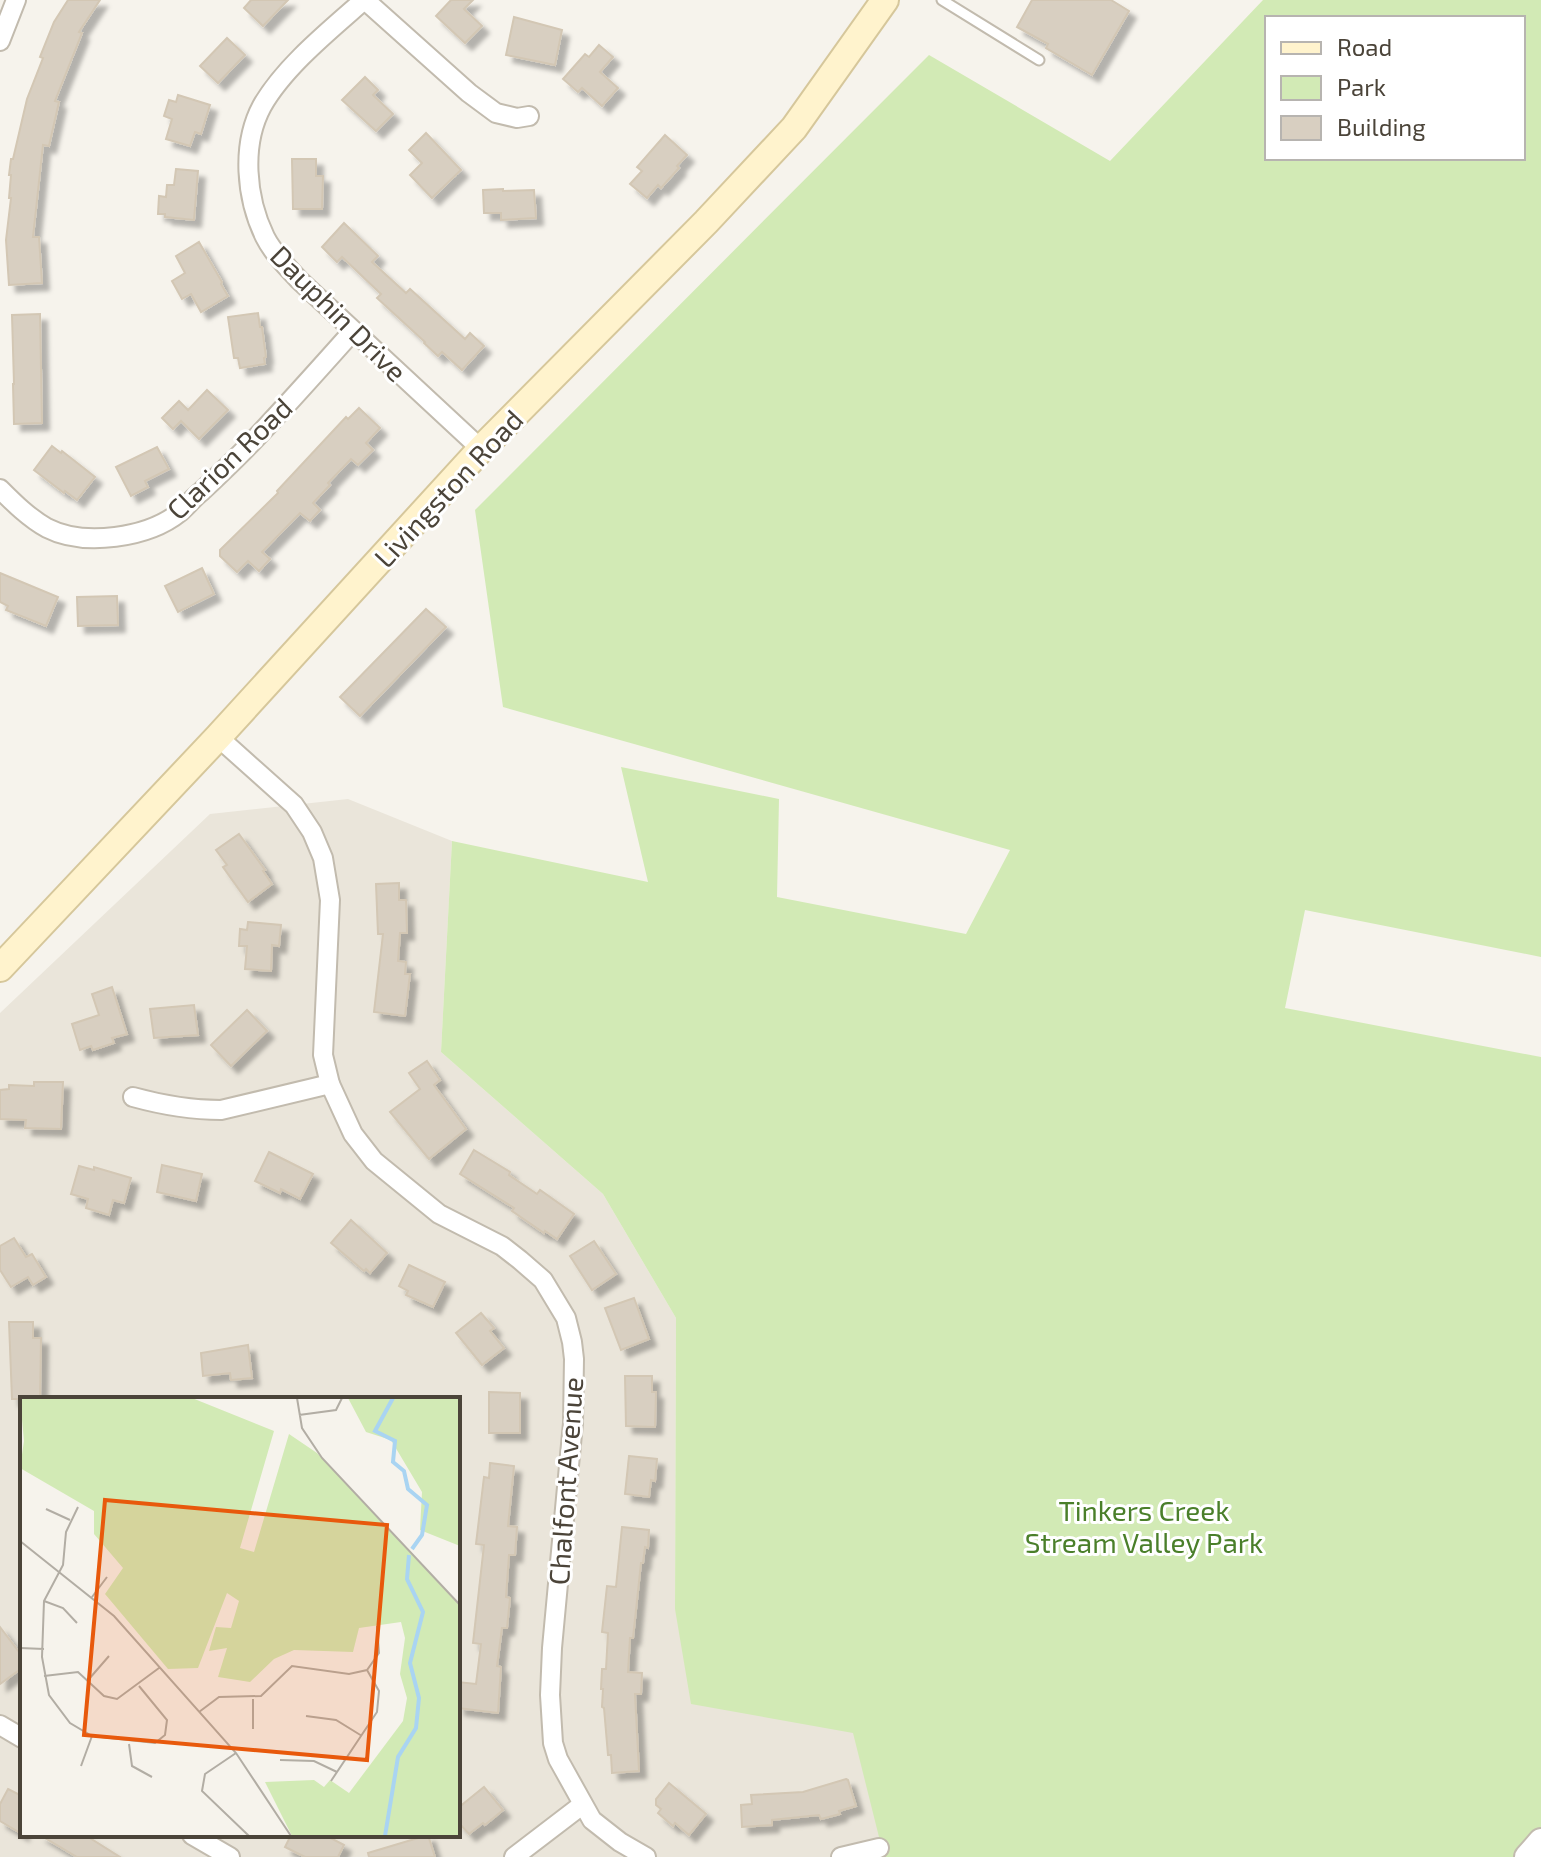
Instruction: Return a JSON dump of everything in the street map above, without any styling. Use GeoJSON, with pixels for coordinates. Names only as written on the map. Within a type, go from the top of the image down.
{"type":"FeatureCollection","features":[{"type":"Feature","properties":{"kind":"main road","name":"Livingston Road"},"geometry":{"type":"LineString","coordinates":[[0,968],[218,737],[481,449],[706,222],[794,128],[885,0]]}},
{"type":"Feature","properties":{"kind":"street"},"geometry":{"type":"LineString","coordinates":[[0,41],[16,0]]}},
{"type":"Feature","properties":{"kind":"street"},"geometry":{"type":"LineString","coordinates":[[364,0],[496,113],[517,118],[529,116]]}},
{"type":"Feature","properties":{"kind":"street","name":"Dauphin Drive"},"geometry":{"type":"LineString","coordinates":[[364,0],[302,57],[262,106],[254,126],[248,158],[256,212],[274,251],[299,280],[481,449]]}},
{"type":"Feature","properties":{"kind":"street","name":"Clarion Road"},"geometry":{"type":"LineString","coordinates":[[0,489],[35,520],[71,537],[121,536],[146,530],[178,513],[227,469],[353,331]]}},
{"type":"Feature","properties":{"kind":"street","name":"Chalfont Avenue"},"geometry":{"type":"LineString","coordinates":[[218,737],[294,805],[312,832],[323,858],[330,900],[323,1055],[330,1084],[353,1134],[374,1161],[439,1214],[502,1246],[520,1260],[543,1280],[566,1318],[574,1359],[573,1423],[552,1648],[550,1695],[553,1743],[558,1759],[592,1820],[646,1857]]}},
{"type":"Feature","properties":{"kind":"street"},"geometry":{"type":"LineString","coordinates":[[133,1097],[173,1107],[221,1110],[330,1084]]}},
{"type":"Feature","properties":{"kind":"street"},"geometry":{"type":"LineString","coordinates":[[0,1725],[20,1737]]}},
{"type":"Feature","properties":{"kind":"street"},"geometry":{"type":"LineString","coordinates":[[514,1857],[582,1805]]}},
{"type":"Feature","properties":{"kind":"street"},"geometry":{"type":"LineString","coordinates":[[195,1837],[230,1857]]}},
{"type":"Feature","properties":{"kind":"street"},"geometry":{"type":"LineString","coordinates":[[1527,1857],[1541,1841]]}},
{"type":"Feature","properties":{"kind":"street"},"geometry":{"type":"LineString","coordinates":[[841,1857],[879,1848]]}},
{"type":"Feature","properties":{"kind":"lane"},"geometry":{"type":"LineString","coordinates":[[942,0],[1039,60]]}},
{"type":"Feature","properties":{"kind":"shaded area"},"geometry":{"type":"Polygon","coordinates":[[[348,799],[452,841],[441,1052],[603,1194],[676,1318],[675,1609],[885,1739],[942,1857],[0,1857],[0,1013],[210,814],[348,799]]]}},
{"type":"Feature","properties":{"kind":"green space","name":"Tinkers Creek Stream Valley Park"},"geometry":{"type":"Polygon","coordinates":[[[1263,0],[1541,0],[1541,957],[1305,910],[1285,1008],[1541,1057],[1541,1844],[1530,1857],[884,1857],[853,1733],[691,1704],[675,1609],[676,1318],[603,1194],[441,1052],[452,841],[648,882],[621,767],[779,799],[777,897],[966,934],[1010,850],[503,707],[475,510],[929,55],[1110,161],[1263,0]]]}},
{"type":"Feature","properties":{"kind":"building"},"geometry":{"type":"Polygon","coordinates":[[[68,0],[100,0],[79,32],[82,33],[55,101],[59,102],[49,146],[43,145],[33,237],[39,237],[42,283],[9,285],[6,240],[11,198],[11,159],[27,99],[43,58],[40,57],[54,22],[68,0]]]}},
{"type":"Feature","properties":{"kind":"building"},"geometry":{"type":"Polygon","coordinates":[[[251,0],[288,0],[263,26],[244,8],[251,0]]]}},
{"type":"Feature","properties":{"kind":"building"},"geometry":{"type":"Polygon","coordinates":[[[451,0],[473,0],[464,9],[482,26],[465,43],[436,16],[451,0]]]}},
{"type":"Feature","properties":{"kind":"building"},"geometry":{"type":"Polygon","coordinates":[[[1032,0],[1111,0],[1129,11],[1092,75],[1017,27],[1032,0]]]}},
{"type":"Feature","properties":{"kind":"building"},"geometry":{"type":"Polygon","coordinates":[[[514,17],[562,30],[555,65],[506,55],[514,17]]]}},
{"type":"Feature","properties":{"kind":"building"},"geometry":{"type":"Polygon","coordinates":[[[227,38],[245,55],[218,83],[200,66],[227,38]]]}},
{"type":"Feature","properties":{"kind":"building"},"geometry":{"type":"Polygon","coordinates":[[[599,45],[613,57],[600,72],[618,88],[602,106],[582,88],[578,92],[563,79],[585,54],[589,57],[599,45]]]}},
{"type":"Feature","properties":{"kind":"building"},"geometry":{"type":"Polygon","coordinates":[[[365,77],[378,90],[373,95],[393,114],[376,131],[342,100],[365,77]]]}},
{"type":"Feature","properties":{"kind":"building"},"geometry":{"type":"Polygon","coordinates":[[[178,95],[210,105],[201,134],[195,132],[190,146],[166,139],[172,119],[164,116],[169,100],[176,102],[178,95]]]}},
{"type":"Feature","properties":{"kind":"building"},"geometry":{"type":"Polygon","coordinates":[[[426,133],[461,170],[432,198],[410,175],[422,163],[409,150],[426,133]]]}},
{"type":"Feature","properties":{"kind":"building"},"geometry":{"type":"Polygon","coordinates":[[[665,135],[687,155],[661,188],[658,185],[647,198],[630,184],[642,171],[637,167],[665,135]]]}},
{"type":"Feature","properties":{"kind":"building"},"geometry":{"type":"Polygon","coordinates":[[[292,159],[316,159],[316,176],[323,176],[322,209],[293,209],[292,159]]]}},
{"type":"Feature","properties":{"kind":"building"},"geometry":{"type":"Polygon","coordinates":[[[176,169],[198,171],[194,220],[158,214],[159,196],[166,197],[167,185],[174,185],[176,169]]]}},
{"type":"Feature","properties":{"kind":"building"},"geometry":{"type":"Polygon","coordinates":[[[483,190],[534,190],[536,218],[501,220],[501,213],[484,213],[483,190]]]}},
{"type":"Feature","properties":{"kind":"building"},"geometry":{"type":"Polygon","coordinates":[[[344,223],[378,256],[372,262],[406,293],[410,289],[465,339],[470,333],[484,346],[462,370],[442,352],[438,356],[424,343],[377,298],[381,294],[342,257],[337,262],[322,247],[344,223]]]}},
{"type":"Feature","properties":{"kind":"building"},"geometry":{"type":"Polygon","coordinates":[[[199,242],[228,296],[201,312],[191,294],[182,299],[172,281],[185,273],[176,256],[199,242]]]}},
{"type":"Feature","properties":{"kind":"building"},"geometry":{"type":"Polygon","coordinates":[[[258,313],[265,364],[240,368],[238,358],[234,358],[228,317],[258,313]]]}},
{"type":"Feature","properties":{"kind":"building"},"geometry":{"type":"Polygon","coordinates":[[[40,314],[42,423],[14,424],[12,315],[40,314]]]}},
{"type":"Feature","properties":{"kind":"building"},"geometry":{"type":"Polygon","coordinates":[[[207,390],[228,410],[199,439],[181,421],[173,429],[162,418],[179,401],[188,410],[207,390]]]}},
{"type":"Feature","properties":{"kind":"building"},"geometry":{"type":"Polygon","coordinates":[[[359,408],[380,428],[366,443],[373,450],[358,465],[351,459],[328,483],[330,485],[313,503],[320,510],[310,521],[300,513],[262,552],[270,559],[259,571],[248,561],[237,572],[220,556],[220,550],[278,493],[346,417],[348,419],[359,408]]]}},
{"type":"Feature","properties":{"kind":"building"},"geometry":{"type":"Polygon","coordinates":[[[52,446],[95,477],[77,500],[34,470],[52,446]]]}},
{"type":"Feature","properties":{"kind":"building"},"geometry":{"type":"Polygon","coordinates":[[[157,447],[169,469],[145,481],[148,487],[131,496],[116,467],[157,447]]]}},
{"type":"Feature","properties":{"kind":"building"},"geometry":{"type":"Polygon","coordinates":[[[202,568],[214,594],[178,612],[165,586],[202,568]]]}},
{"type":"Feature","properties":{"kind":"building"},"geometry":{"type":"Polygon","coordinates":[[[0,573],[58,597],[46,626],[6,610],[8,606],[0,602],[0,573]]]}},
{"type":"Feature","properties":{"kind":"building"},"geometry":{"type":"Polygon","coordinates":[[[117,596],[118,625],[78,626],[77,597],[117,596]]]}},
{"type":"Feature","properties":{"kind":"building"},"geometry":{"type":"Polygon","coordinates":[[[426,609],[446,627],[360,716],[340,697],[426,609]]]}},
{"type":"Feature","properties":{"kind":"building"},"geometry":{"type":"Polygon","coordinates":[[[239,834],[272,884],[248,902],[223,867],[227,865],[216,850],[239,834]]]}},
{"type":"Feature","properties":{"kind":"building"},"geometry":{"type":"Polygon","coordinates":[[[399,883],[399,900],[406,900],[407,933],[400,933],[398,961],[406,962],[405,974],[410,974],[405,1016],[374,1012],[383,934],[378,934],[376,884],[399,883]]]}},
{"type":"Feature","properties":{"kind":"building"},"geometry":{"type":"Polygon","coordinates":[[[248,922],[281,925],[279,946],[272,945],[271,971],[245,969],[247,946],[239,946],[240,929],[247,930],[248,922]]]}},
{"type":"Feature","properties":{"kind":"building"},"geometry":{"type":"Polygon","coordinates":[[[112,987],[127,1034],[112,1038],[114,1043],[93,1050],[91,1046],[80,1050],[72,1024],[99,1015],[92,994],[112,987]]]}},
{"type":"Feature","properties":{"kind":"building"},"geometry":{"type":"Polygon","coordinates":[[[194,1005],[198,1035],[154,1038],[150,1009],[194,1005]]]}},
{"type":"Feature","properties":{"kind":"building"},"geometry":{"type":"Polygon","coordinates":[[[247,1010],[267,1031],[231,1066],[211,1045],[247,1010]]]}},
{"type":"Feature","properties":{"kind":"building"},"geometry":{"type":"Polygon","coordinates":[[[427,1061],[440,1080],[434,1085],[466,1129],[429,1159],[390,1112],[420,1089],[409,1073],[427,1061]]]}},
{"type":"Feature","properties":{"kind":"building"},"geometry":{"type":"Polygon","coordinates":[[[34,1082],[63,1082],[61,1129],[25,1128],[26,1120],[0,1119],[0,1090],[9,1089],[9,1085],[34,1086],[34,1082]]]}},
{"type":"Feature","properties":{"kind":"building"},"geometry":{"type":"Polygon","coordinates":[[[474,1150],[510,1172],[509,1175],[537,1194],[540,1190],[574,1214],[557,1239],[460,1174],[474,1150]]]}},
{"type":"Feature","properties":{"kind":"building"},"geometry":{"type":"Polygon","coordinates":[[[269,1152],[313,1174],[300,1199],[255,1181],[269,1152]]]}},
{"type":"Feature","properties":{"kind":"building"},"geometry":{"type":"Polygon","coordinates":[[[162,1165],[202,1174],[196,1201],[157,1192],[162,1165]]]}},
{"type":"Feature","properties":{"kind":"building"},"geometry":{"type":"Polygon","coordinates":[[[79,1166],[131,1178],[124,1203],[113,1200],[109,1215],[86,1208],[88,1199],[71,1194],[79,1166]]]}},
{"type":"Feature","properties":{"kind":"building"},"geometry":{"type":"Polygon","coordinates":[[[351,1220],[387,1253],[370,1273],[331,1243],[351,1220]]]}},
{"type":"Feature","properties":{"kind":"building"},"geometry":{"type":"Polygon","coordinates":[[[14,1238],[26,1257],[32,1254],[46,1277],[33,1285],[28,1277],[11,1287],[0,1270],[0,1246],[14,1238]]]}},
{"type":"Feature","properties":{"kind":"building"},"geometry":{"type":"Polygon","coordinates":[[[594,1241],[616,1274],[592,1290],[570,1256],[594,1241]]]}},
{"type":"Feature","properties":{"kind":"building"},"geometry":{"type":"Polygon","coordinates":[[[409,1265],[445,1282],[433,1307],[406,1295],[408,1291],[399,1286],[409,1265]]]}},
{"type":"Feature","properties":{"kind":"building"},"geometry":{"type":"Polygon","coordinates":[[[634,1298],[649,1339],[621,1350],[605,1308],[634,1298]]]}},
{"type":"Feature","properties":{"kind":"building"},"geometry":{"type":"Polygon","coordinates":[[[481,1313],[494,1328],[490,1331],[504,1348],[482,1365],[456,1333],[481,1313]]]}},
{"type":"Feature","properties":{"kind":"building"},"geometry":{"type":"Polygon","coordinates":[[[9,1322],[33,1322],[33,1338],[41,1338],[40,1397],[12,1399],[9,1322]]]}},
{"type":"Feature","properties":{"kind":"building"},"geometry":{"type":"Polygon","coordinates":[[[248,1345],[252,1378],[231,1380],[230,1373],[203,1376],[201,1353],[248,1345]]]}},
{"type":"Feature","properties":{"kind":"building"},"geometry":{"type":"Polygon","coordinates":[[[625,1376],[652,1376],[652,1392],[656,1392],[655,1427],[626,1426],[625,1376]]]}},
{"type":"Feature","properties":{"kind":"building"},"geometry":{"type":"Polygon","coordinates":[[[489,1392],[520,1393],[520,1433],[489,1433],[489,1392]]]}},
{"type":"Feature","properties":{"kind":"building"},"geometry":{"type":"Polygon","coordinates":[[[629,1456],[657,1459],[655,1481],[651,1480],[649,1497],[625,1494],[629,1456]]]}},
{"type":"Feature","properties":{"kind":"building"},"geometry":{"type":"Polygon","coordinates":[[[490,1463],[514,1466],[508,1526],[517,1527],[515,1555],[509,1555],[507,1628],[502,1628],[497,1666],[501,1667],[498,1713],[460,1708],[460,1682],[476,1684],[481,1644],[473,1643],[484,1545],[476,1544],[484,1477],[489,1478],[490,1463]]]}},
{"type":"Feature","properties":{"kind":"building"},"geometry":{"type":"Polygon","coordinates":[[[622,1527],[649,1530],[648,1548],[645,1547],[641,1563],[628,1672],[642,1673],[641,1694],[635,1694],[639,1771],[612,1773],[601,1689],[602,1669],[606,1669],[608,1633],[602,1632],[607,1586],[616,1587],[622,1527]]]}},
{"type":"Feature","properties":{"kind":"building"},"geometry":{"type":"Polygon","coordinates":[[[0,1627],[20,1653],[20,1669],[0,1684],[0,1627]]]}},
{"type":"Feature","properties":{"kind":"building"},"geometry":{"type":"Polygon","coordinates":[[[846,1779],[856,1806],[839,1811],[840,1814],[821,1819],[819,1815],[772,1820],[772,1825],[742,1827],[741,1805],[752,1804],[751,1795],[803,1792],[846,1779]]]}},
{"type":"Feature","properties":{"kind":"building"},"geometry":{"type":"Polygon","coordinates":[[[669,1783],[706,1814],[689,1835],[658,1813],[661,1809],[656,1805],[656,1799],[669,1783]]]}},
{"type":"Feature","properties":{"kind":"building"},"geometry":{"type":"Polygon","coordinates":[[[484,1787],[503,1810],[469,1834],[460,1824],[460,1806],[484,1787]]]}},
{"type":"Feature","properties":{"kind":"building"},"geometry":{"type":"Polygon","coordinates":[[[8,1789],[20,1795],[20,1833],[0,1821],[0,1804],[8,1789]]]}},
{"type":"Feature","properties":{"kind":"building"},"geometry":{"type":"Polygon","coordinates":[[[43,1837],[88,1837],[120,1857],[77,1857],[43,1837]]]}},
{"type":"Feature","properties":{"kind":"building"},"geometry":{"type":"Polygon","coordinates":[[[290,1837],[329,1837],[344,1845],[338,1857],[305,1857],[285,1847],[290,1837]]]}},
{"type":"Feature","properties":{"kind":"building"},"geometry":{"type":"Polygon","coordinates":[[[429,1837],[435,1857],[369,1857],[368,1853],[429,1837]]]}}]}
